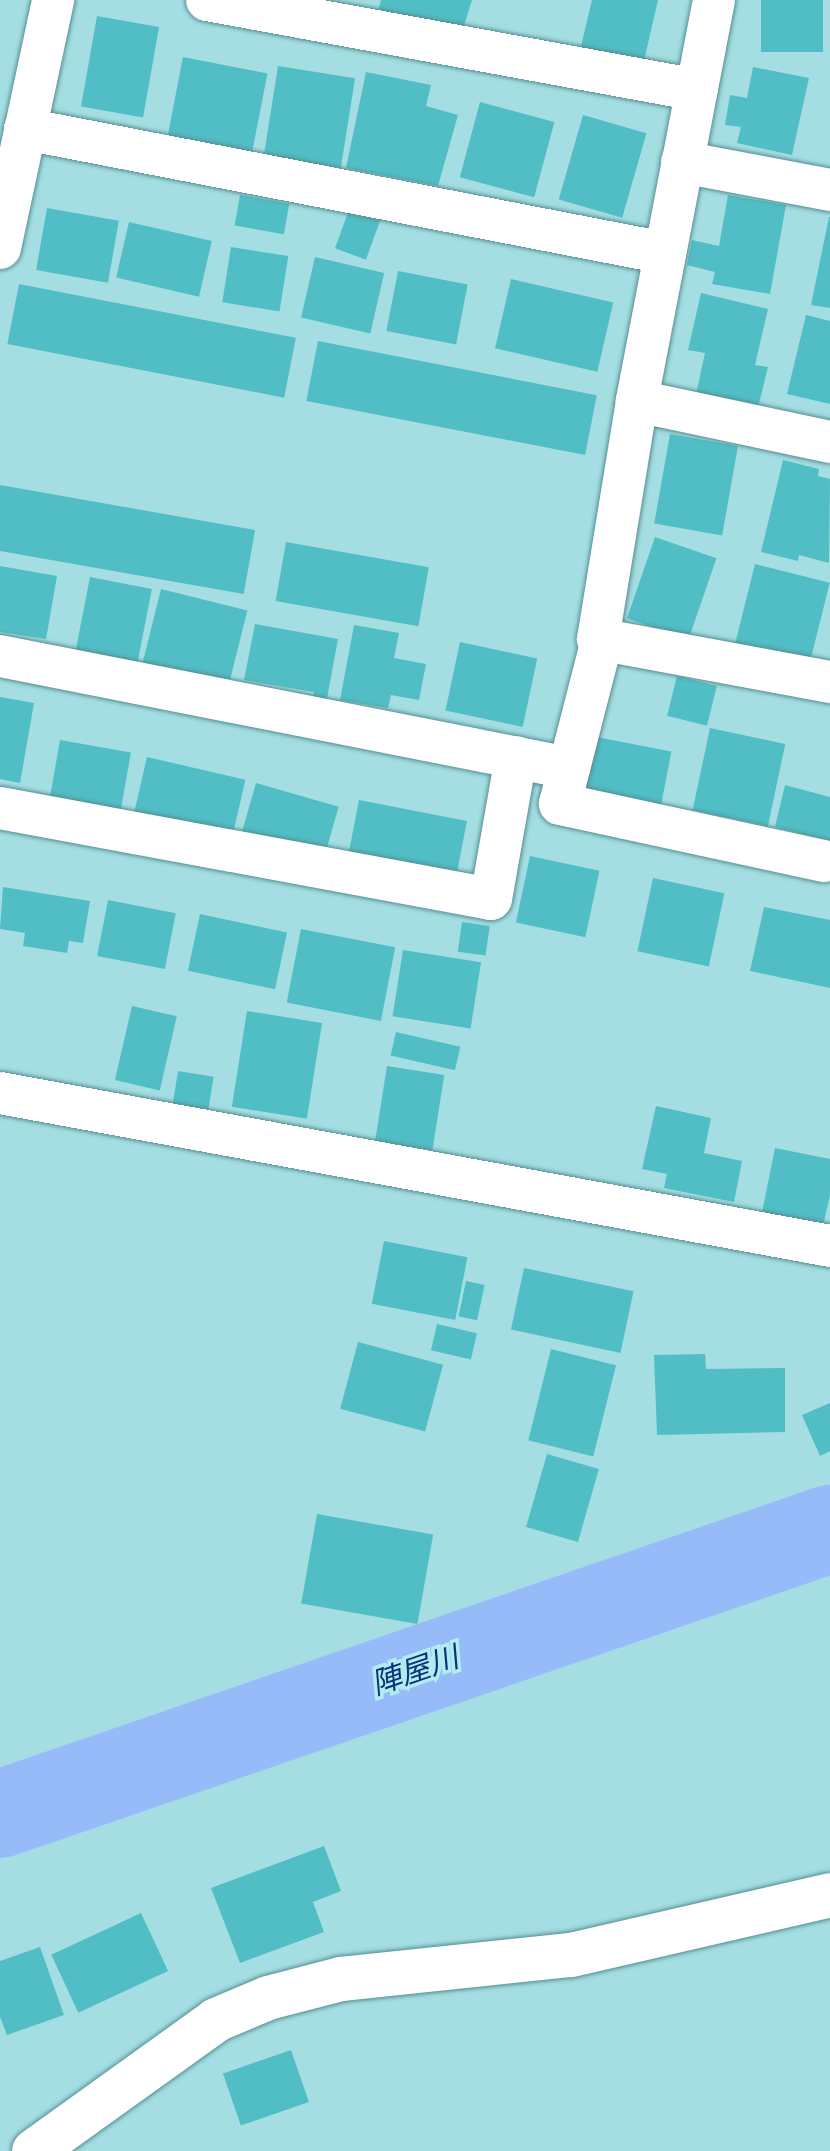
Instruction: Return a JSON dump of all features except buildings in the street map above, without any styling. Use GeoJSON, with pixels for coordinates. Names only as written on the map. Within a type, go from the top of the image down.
{"type":"FeatureCollection","features":[{"type":"Feature","properties":{"kind":"street"},"geometry":{"type":"LineString","coordinates":[[0,248],[53,0]]}},
{"type":"Feature","properties":{"kind":"street"},"geometry":{"type":"LineString","coordinates":[[207,0],[697,90]]}},
{"type":"Feature","properties":{"kind":"street"},"geometry":{"type":"LineString","coordinates":[[714,0],[637,401],[598,639],[830,682]]}},
{"type":"Feature","properties":{"kind":"street"},"geometry":{"type":"LineString","coordinates":[[25,129],[665,253]]}},
{"type":"Feature","properties":{"kind":"street"},"geometry":{"type":"LineString","coordinates":[[682,162],[830,190]]}},
{"type":"Feature","properties":{"kind":"street"},"geometry":{"type":"LineString","coordinates":[[637,401],[830,442]]}},
{"type":"Feature","properties":{"kind":"street"},"geometry":{"type":"LineString","coordinates":[[602,640],[560,804],[824,861]]}},
{"type":"Feature","properties":{"kind":"street"},"geometry":{"type":"LineString","coordinates":[[0,656],[569,768]]}},
{"type":"Feature","properties":{"kind":"street"},"geometry":{"type":"LineString","coordinates":[[0,808],[491,899],[516,757]]}},
{"type":"Feature","properties":{"kind":"street"},"geometry":{"type":"LineString","coordinates":[[0,1093],[830,1246]]}},
{"type":"Feature","properties":{"kind":"street"},"geometry":{"type":"LineString","coordinates":[[34,2151],[216,2020],[268,1998],[341,1979],[571,1955],[830,1895]]}},
{"type":"Feature","properties":{"kind":"waterway","name":"陣屋川"},"geometry":{"type":"LineString","coordinates":[[0,1814],[830,1529]]}}]}
